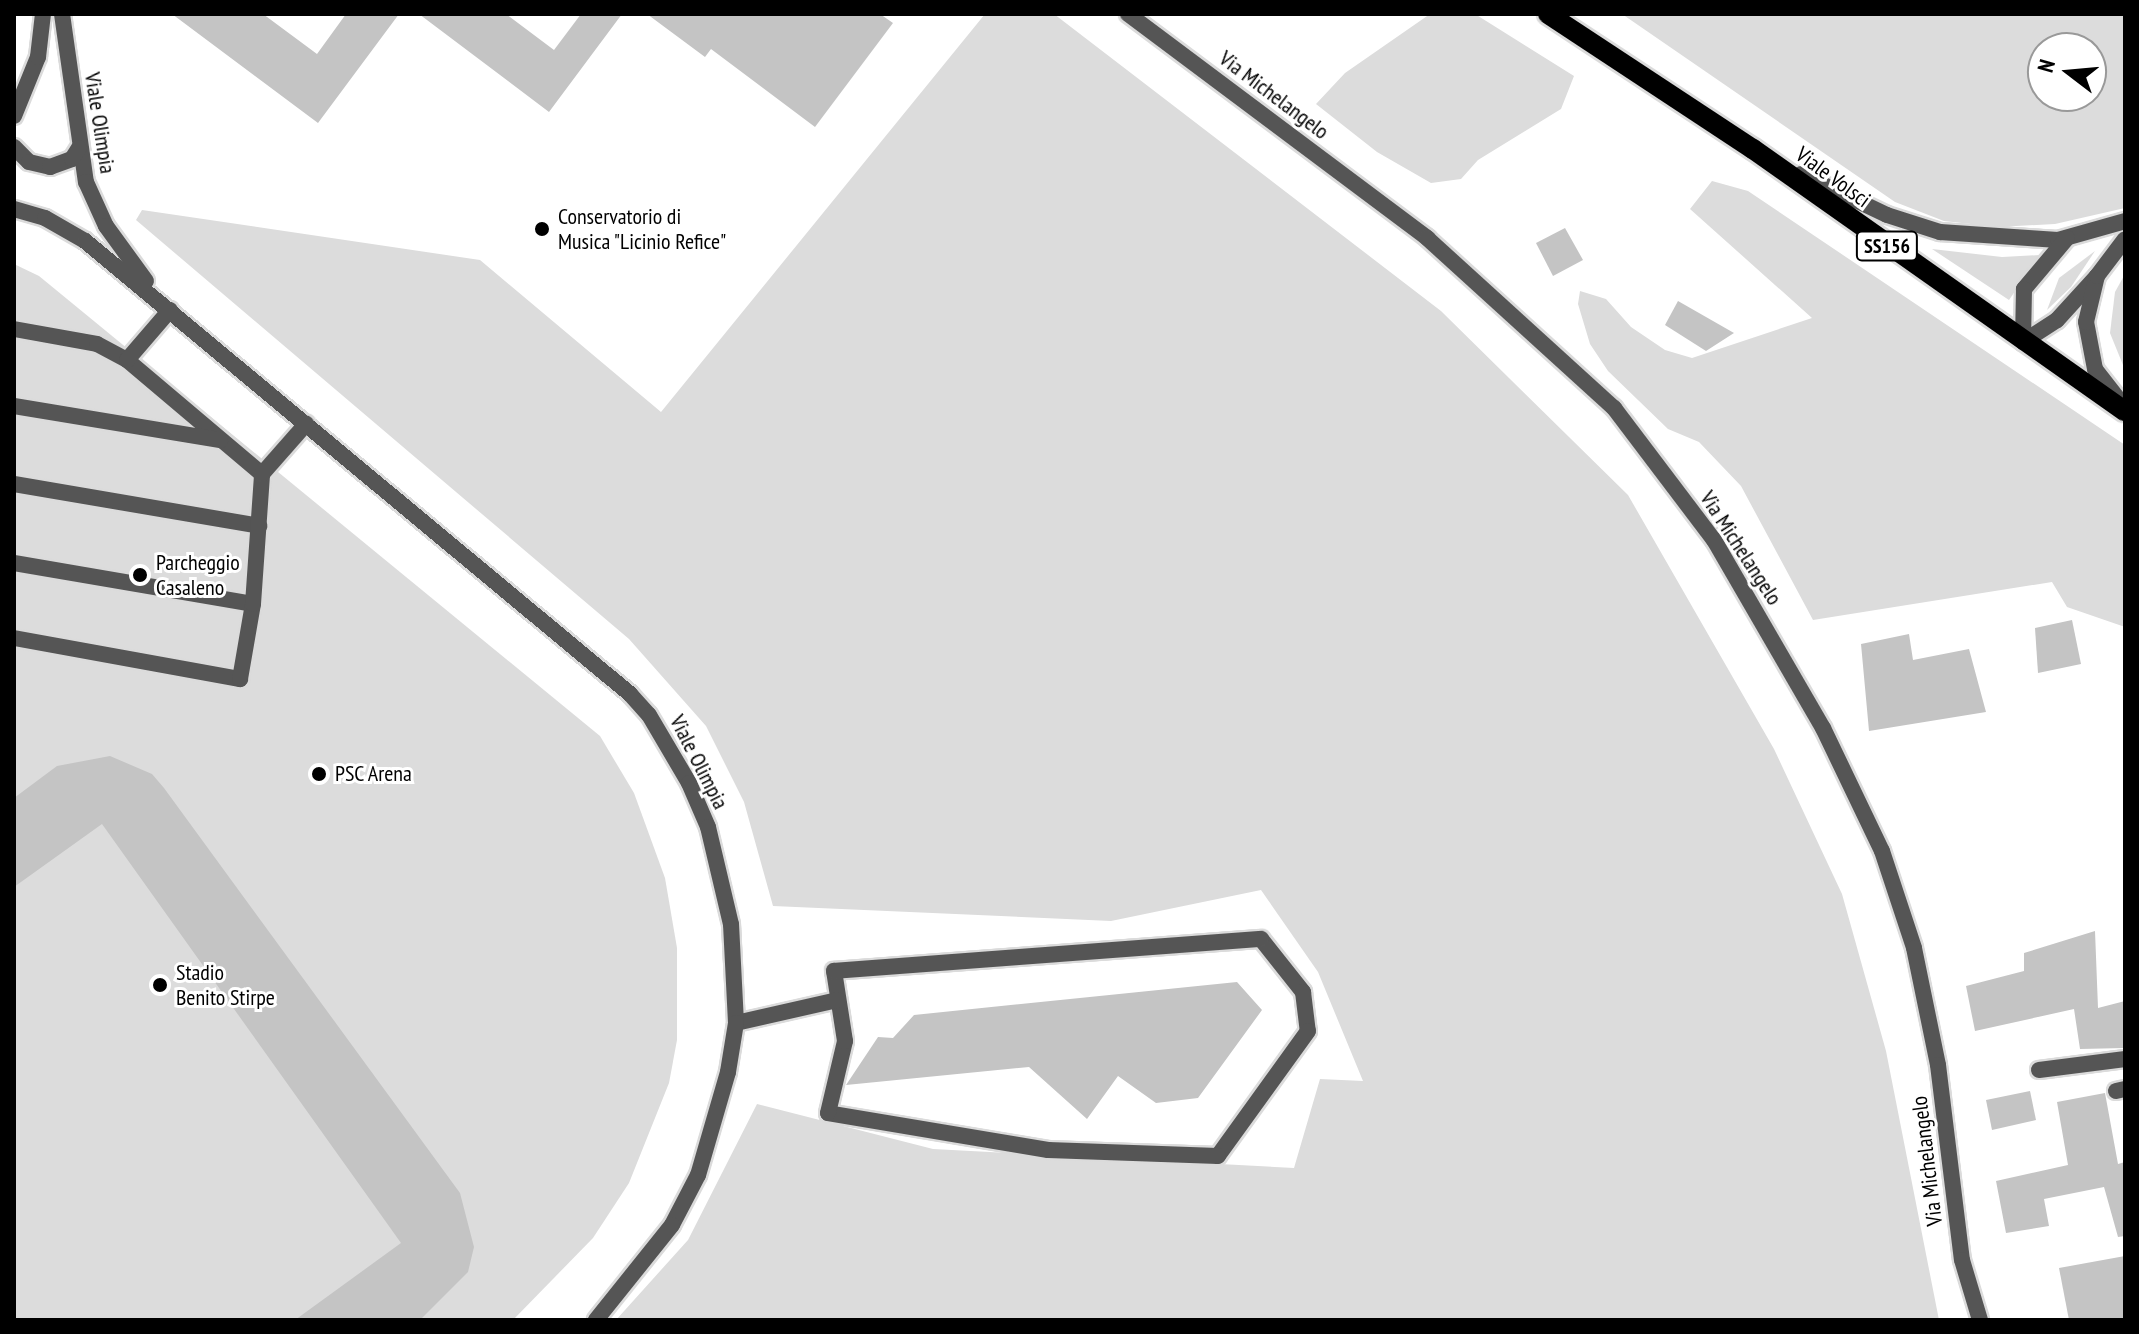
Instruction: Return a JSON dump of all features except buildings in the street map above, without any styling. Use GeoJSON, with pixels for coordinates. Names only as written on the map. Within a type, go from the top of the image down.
{"type":"FeatureCollection","features":[{"type":"Feature","properties":{"kind":"main road","name":"Viale Volsci"},"geometry":{"type":"LineString","coordinates":[[1548,14],[1753,149],[2023,342],[2125,409]]}},
{"type":"Feature","properties":{"kind":"street"},"geometry":{"type":"LineString","coordinates":[[14,116],[38,57],[43,14]]}},
{"type":"Feature","properties":{"kind":"street","name":"Viale Olimpia"},"geometry":{"type":"LineString","coordinates":[[62,14],[86,182],[106,226],[170,310]]}},
{"type":"Feature","properties":{"kind":"street","name":"Via Michelangelo"},"geometry":{"type":"LineString","coordinates":[[1128,14],[1427,238],[1614,408],[1714,540],[1823,728],[1882,851],[1914,948],[1938,1065],[1962,1260],[1980,1320]]}},
{"type":"Feature","properties":{"kind":"street"},"geometry":{"type":"LineString","coordinates":[[14,147],[29,162],[50,167],[72,159],[79,148]]}},
{"type":"Feature","properties":{"kind":"street"},"geometry":{"type":"LineString","coordinates":[[1753,149],[1887,215],[1940,232],[2028,241],[2068,237],[2125,221]]}},
{"type":"Feature","properties":{"kind":"street","name":"Viale Olimpia"},"geometry":{"type":"LineString","coordinates":[[14,209],[45,218],[85,241],[649,715],[689,783],[708,827],[731,924],[736,1023],[716,1125],[698,1175],[646,1264],[596,1320]]}},
{"type":"Feature","properties":{"kind":"street"},"geometry":{"type":"LineString","coordinates":[[2023,342],[2024,289],[2068,237]]}},
{"type":"Feature","properties":{"kind":"street"},"geometry":{"type":"LineString","coordinates":[[2023,342],[2057,320],[2125,239]]}},
{"type":"Feature","properties":{"kind":"street"},"geometry":{"type":"LineString","coordinates":[[2097,276],[2086,322],[2089,353],[2104,384],[2125,409]]}},
{"type":"Feature","properties":{"kind":"street"},"geometry":{"type":"LineString","coordinates":[[127,360],[170,310]]}},
{"type":"Feature","properties":{"kind":"street"},"geometry":{"type":"LineString","coordinates":[[14,329],[97,344],[127,360],[262,474]]}},
{"type":"Feature","properties":{"kind":"street"},"geometry":{"type":"LineString","coordinates":[[14,406],[222,440]]}},
{"type":"Feature","properties":{"kind":"street"},"geometry":{"type":"LineString","coordinates":[[14,638],[240,679],[253,604],[262,474],[306,424]]}},
{"type":"Feature","properties":{"kind":"street"},"geometry":{"type":"LineString","coordinates":[[14,484],[259,526]]}},
{"type":"Feature","properties":{"kind":"street"},"geometry":{"type":"LineString","coordinates":[[14,563],[253,604]]}},
{"type":"Feature","properties":{"kind":"street"},"geometry":{"type":"LineString","coordinates":[[1261,939],[1303,992],[1308,1031],[1218,1156],[1048,1150],[948,1137],[828,1113],[845,1041],[837,1000],[834,971],[1261,939]]}},
{"type":"Feature","properties":{"kind":"street"},"geometry":{"type":"LineString","coordinates":[[736,1023],[837,1000]]}},
{"type":"Feature","properties":{"kind":"street"},"geometry":{"type":"LineString","coordinates":[[2039,1070],[2125,1059]]}},
{"type":"Feature","properties":{"kind":"shaded area"},"geometry":{"type":"Polygon","coordinates":[[[985,14],[1054,14],[1441,311],[1628,495],[1774,749],[1842,894],[1886,1051],[1939,1320],[616,1320],[688,1240],[757,1104],[933,1149],[1294,1168],[1320,1079],[1363,1081],[1318,972],[1261,890],[1111,921],[773,906],[744,802],[706,726],[629,639],[136,220],[142,210],[480,260],[661,412],[985,14]]]}},
{"type":"Feature","properties":{"kind":"shaded area"},"geometry":{"type":"Polygon","coordinates":[[[1430,14],[1475,14],[1574,76],[1561,109],[1478,160],[1461,179],[1431,183],[1377,152],[1316,104],[1345,73],[1430,14]]]}},
{"type":"Feature","properties":{"kind":"shaded area"},"geometry":{"type":"Polygon","coordinates":[[[1622,14],[2125,14],[2125,208],[2055,224],[1998,227],[1944,221],[1895,202],[1622,14]]]}},
{"type":"Feature","properties":{"kind":"shaded area"},"geometry":{"type":"Polygon","coordinates":[[[1712,181],[1748,191],[2125,445],[2125,627],[2067,607],[2052,582],[1813,620],[1741,486],[1699,442],[1668,429],[1608,371],[1590,344],[1578,304],[1580,291],[1606,299],[1631,327],[1665,350],[1692,358],[1812,318],[1690,209],[1712,181]]]}},
{"type":"Feature","properties":{"kind":"shaded area"},"geometry":{"type":"Polygon","coordinates":[[[1932,249],[2002,257],[2040,255],[2009,300],[1932,249]]]}},
{"type":"Feature","properties":{"kind":"shaded area"},"geometry":{"type":"Polygon","coordinates":[[[2095,251],[2071,287],[2047,310],[2059,278],[2095,251]]]}},
{"type":"Feature","properties":{"kind":"shaded area","name":"PSC Arena"},"geometry":{"type":"Polygon","coordinates":[[[14,264],[39,276],[600,736],[634,793],[665,878],[677,948],[677,1040],[669,1083],[629,1183],[593,1238],[513,1320],[14,1320],[14,264]]]}},
{"type":"Feature","properties":{"kind":"shaded area"},"geometry":{"type":"Polygon","coordinates":[[[2125,274],[2125,370],[2110,333],[2115,292],[2125,274]]]}},
{"type":"Feature","properties":{"kind":"place","name":"Conservatorio di Musica \"Licinio Refice\""},"geometry":{"type":"Point","coordinates":[542,229]}},
{"type":"Feature","properties":{"kind":"place","name":"Parcheggio Casaleno"},"geometry":{"type":"Point","coordinates":[140,575]}},
{"type":"Feature","properties":{"kind":"place","name":"PSC Arena"},"geometry":{"type":"Point","coordinates":[319,774]}},
{"type":"Feature","properties":{"kind":"place","name":"Stadio Benito Stirpe"},"geometry":{"type":"Point","coordinates":[160,985]}}]}
